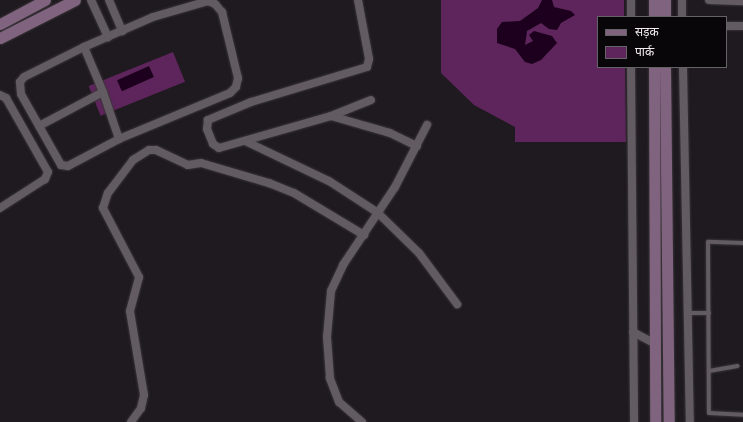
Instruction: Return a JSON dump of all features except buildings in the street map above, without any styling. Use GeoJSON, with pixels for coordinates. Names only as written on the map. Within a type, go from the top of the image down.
{"type":"FeatureCollection","features":[{"type":"Feature","properties":{"kind":"street"},"geometry":{"type":"LineString","coordinates":[[0,24],[45,0]]}},
{"type":"Feature","properties":{"kind":"street"},"geometry":{"type":"LineString","coordinates":[[0,38],[75,0]]}},
{"type":"Feature","properties":{"kind":"street"},"geometry":{"type":"LineString","coordinates":[[91,0],[108,37]]}},
{"type":"Feature","properties":{"kind":"street"},"geometry":{"type":"LineString","coordinates":[[109,0],[122,31]]}},
{"type":"Feature","properties":{"kind":"street"},"geometry":{"type":"LineString","coordinates":[[358,0],[368,65],[362,70],[251,102],[208,120],[207,128],[213,144],[219,148],[331,116],[371,100]]}},
{"type":"Feature","properties":{"kind":"street"},"geometry":{"type":"LineString","coordinates":[[631,0],[631,16]]}},
{"type":"Feature","properties":{"kind":"street"},"geometry":{"type":"LineString","coordinates":[[654,0],[654,16]]}},
{"type":"Feature","properties":{"kind":"street"},"geometry":{"type":"LineString","coordinates":[[665,0],[665,16]]}},
{"type":"Feature","properties":{"kind":"street"},"geometry":{"type":"LineString","coordinates":[[682,0],[682,16]]}},
{"type":"Feature","properties":{"kind":"street"},"geometry":{"type":"LineString","coordinates":[[708,0],[743,1]]}},
{"type":"Feature","properties":{"kind":"street"},"geometry":{"type":"LineString","coordinates":[[212,2],[222,12],[238,78],[236,87],[230,93],[120,139],[64,166],[59,162],[21,94],[20,82],[24,77],[84,47],[122,31],[153,17],[212,2]]}},
{"type":"Feature","properties":{"kind":"street"},"geometry":{"type":"LineString","coordinates":[[727,26],[743,26]]}},
{"type":"Feature","properties":{"kind":"street"},"geometry":{"type":"LineString","coordinates":[[84,47],[103,92],[120,139]]}},
{"type":"Feature","properties":{"kind":"street"},"geometry":{"type":"LineString","coordinates":[[631,68],[638,334],[634,422]]}},
{"type":"Feature","properties":{"kind":"street"},"geometry":{"type":"LineString","coordinates":[[654,68],[655,422]]}},
{"type":"Feature","properties":{"kind":"street"},"geometry":{"type":"LineString","coordinates":[[665,68],[669,422]]}},
{"type":"Feature","properties":{"kind":"street"},"geometry":{"type":"LineString","coordinates":[[683,68],[690,422]]}},
{"type":"Feature","properties":{"kind":"street"},"geometry":{"type":"LineString","coordinates":[[39,126],[103,92]]}},
{"type":"Feature","properties":{"kind":"street"},"geometry":{"type":"LineString","coordinates":[[0,95],[6,98],[48,172],[45,179],[0,208]]}},
{"type":"Feature","properties":{"kind":"street"},"geometry":{"type":"LineString","coordinates":[[331,116],[390,133],[417,146]]}},
{"type":"Feature","properties":{"kind":"street"},"geometry":{"type":"LineString","coordinates":[[362,422],[339,402],[333,392],[330,378],[327,337],[331,291],[343,265],[378,213],[417,146],[427,125]]}},
{"type":"Feature","properties":{"kind":"street"},"geometry":{"type":"LineString","coordinates":[[245,141],[329,181],[378,213],[419,253],[457,304]]}},
{"type":"Feature","properties":{"kind":"street"},"geometry":{"type":"LineString","coordinates":[[130,422],[141,408],[144,395],[130,311],[139,277],[103,208],[108,193],[133,160],[149,150],[156,150],[188,166],[201,163],[269,183],[294,193],[364,235]]}},
{"type":"Feature","properties":{"kind":"street"},"geometry":{"type":"LineString","coordinates":[[638,334],[654,343]]}},
{"type":"Feature","properties":{"kind":"lane"},"geometry":{"type":"LineString","coordinates":[[743,243],[708,242],[709,413],[743,415]]}},
{"type":"Feature","properties":{"kind":"lane"},"geometry":{"type":"LineString","coordinates":[[688,313],[709,313]]}},
{"type":"Feature","properties":{"kind":"lane"},"geometry":{"type":"LineString","coordinates":[[709,371],[738,366]]}},
{"type":"Feature","properties":{"kind":"green space"},"geometry":{"type":"Polygon","coordinates":[[[441,0],[624,0],[624,16],[597,16],[597,68],[625,68],[626,142],[515,142],[515,127],[474,105],[441,73],[441,0]]]}},
{"type":"Feature","properties":{"kind":"green space"},"geometry":{"type":"Polygon","coordinates":[[[173,52],[185,82],[101,116],[89,86],[173,52]]]}},
{"type":"Feature","properties":{"kind":"shaded area"},"geometry":{"type":"Polygon","coordinates":[[[542,0],[552,0],[554,7],[571,11],[575,15],[561,23],[557,30],[549,29],[541,23],[527,31],[525,45],[533,41],[529,35],[534,31],[552,36],[557,43],[541,60],[532,64],[525,62],[515,49],[497,43],[497,29],[502,22],[520,21],[538,8],[542,0]]]}},
{"type":"Feature","properties":{"kind":"shaded area"},"geometry":{"type":"Polygon","coordinates":[[[149,66],[154,77],[122,91],[117,80],[149,66]]]}}]}
